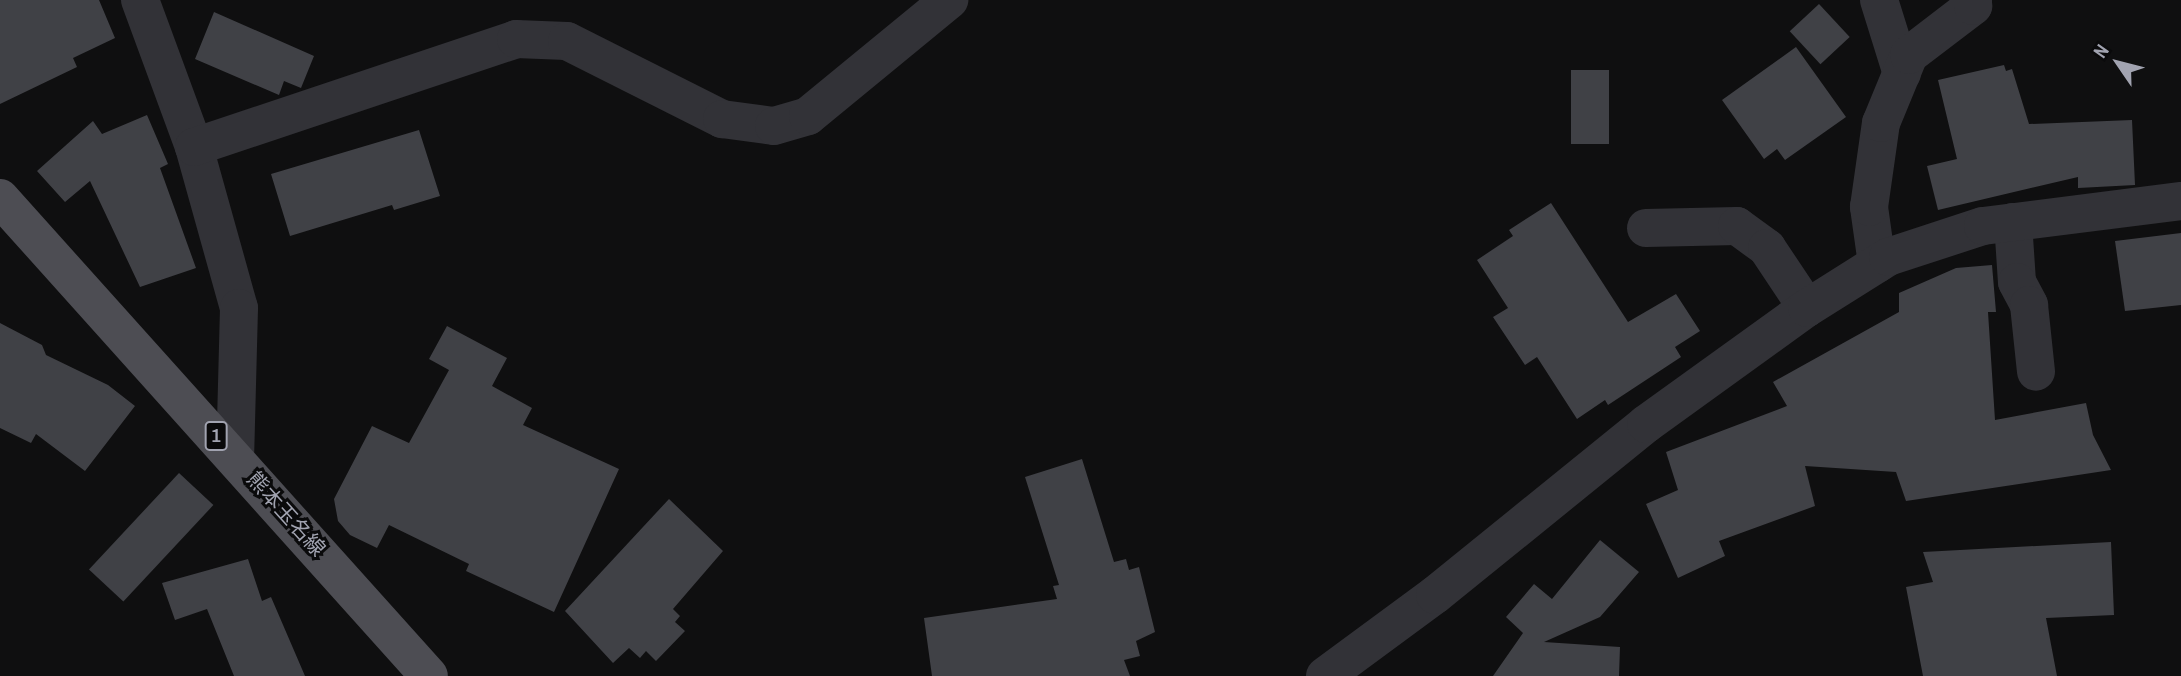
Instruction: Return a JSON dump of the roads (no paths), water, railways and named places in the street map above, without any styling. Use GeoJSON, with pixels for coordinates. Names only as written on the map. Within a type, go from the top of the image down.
{"type":"FeatureCollection","features":[{"type":"Feature","properties":{"kind":"main road","name":"熊本玉名線"},"geometry":{"type":"LineString","coordinates":[[0,198],[429,676]]}},
{"type":"Feature","properties":{"kind":"street"},"geometry":{"type":"LineString","coordinates":[[140,0],[194,147],[239,307],[235,457]]}},
{"type":"Feature","properties":{"kind":"street"},"geometry":{"type":"LineString","coordinates":[[194,147],[516,39],[567,41],[722,119],[774,126],[808,116],[949,0]]}},
{"type":"Feature","properties":{"kind":"street"},"geometry":{"type":"LineString","coordinates":[[1879,0],[1902,74]]}},
{"type":"Feature","properties":{"kind":"street"},"geometry":{"type":"LineString","coordinates":[[1877,264],[1869,207],[1881,124],[1909,55],[1973,6],[1973,0]]}},
{"type":"Feature","properties":{"kind":"street"},"geometry":{"type":"LineString","coordinates":[[1325,676],[1435,595],[1647,424],[1807,308],[1877,264],[1983,226],[2181,201]]}},
{"type":"Feature","properties":{"kind":"street"},"geometry":{"type":"LineString","coordinates":[[2013,222],[2017,282],[2029,304],[2036,372]]}},
{"type":"Feature","properties":{"kind":"street"},"geometry":{"type":"LineString","coordinates":[[1646,228],[1737,226],[1767,248],[1807,308]]}}]}
